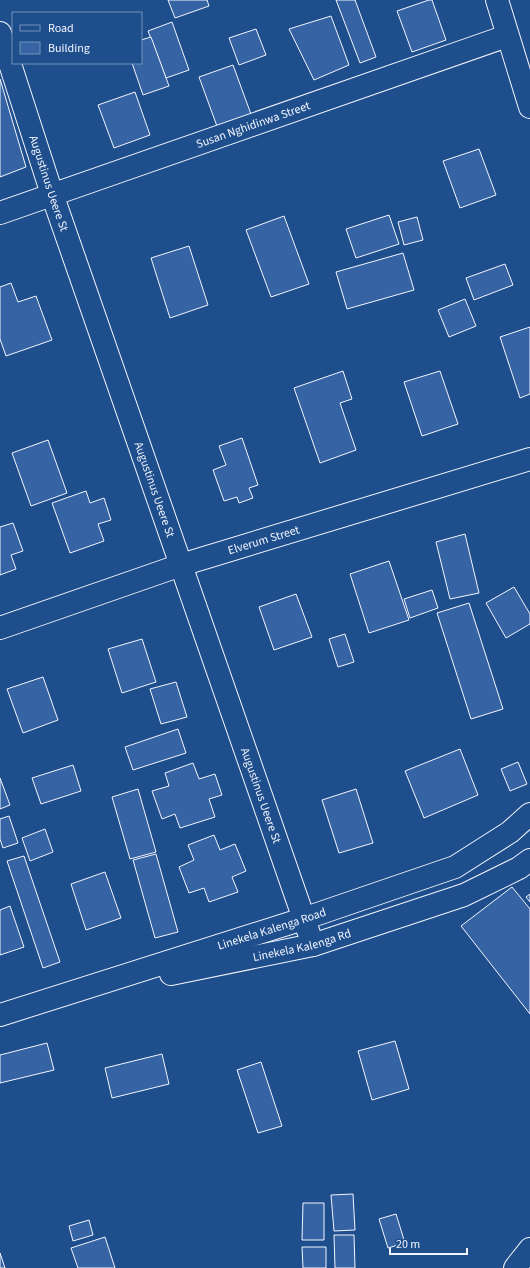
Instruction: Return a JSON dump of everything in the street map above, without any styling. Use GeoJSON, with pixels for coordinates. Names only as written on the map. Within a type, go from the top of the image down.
{"type":"FeatureCollection","features":[{"type":"Feature","properties":{"kind":"main road"},"geometry":{"type":"LineString","coordinates":[[497,0],[530,107]]}},
{"type":"Feature","properties":{"kind":"main road","name":"Augustinus Ueere St"},"geometry":{"type":"LineString","coordinates":[[0,33],[52,194],[313,945]]}},
{"type":"Feature","properties":{"kind":"main road","name":"Susan Nghidinwa Street"},"geometry":{"type":"LineString","coordinates":[[0,213],[507,36]]}},
{"type":"Feature","properties":{"kind":"main road","name":"Elverum Street"},"geometry":{"type":"LineString","coordinates":[[0,628],[181,565],[530,459]]}},
{"type":"Feature","properties":{"kind":"main road","name":"Linekela Kalenga Road"},"geometry":{"type":"LineString","coordinates":[[0,1015],[303,919],[455,867],[510,832],[530,814]]}},
{"type":"Feature","properties":{"kind":"main road","name":"Linekela Kalenga Rd"},"geometry":{"type":"LineString","coordinates":[[62,996],[313,945],[464,895],[519,868],[530,860]]}},
{"type":"Feature","properties":{"kind":"main road"},"geometry":{"type":"LineString","coordinates":[[514,1268],[530,1249]]}},
{"type":"Feature","properties":{"kind":"building"},"geometry":{"type":"Polygon","coordinates":[[[168,0],[207,0],[209,6],[175,18],[168,0]]]}},
{"type":"Feature","properties":{"kind":"building"},"geometry":{"type":"Polygon","coordinates":[[[336,0],[355,0],[376,57],[360,63],[336,0]]]}},
{"type":"Feature","properties":{"kind":"building"},"geometry":{"type":"Polygon","coordinates":[[[432,0],[446,40],[412,52],[397,11],[432,0]]]}},
{"type":"Feature","properties":{"kind":"building"},"geometry":{"type":"Polygon","coordinates":[[[331,16],[349,65],[314,80],[289,29],[331,16]]]}},
{"type":"Feature","properties":{"kind":"building"},"geometry":{"type":"Polygon","coordinates":[[[172,22],[189,70],[166,78],[148,31],[172,22]]]}},
{"type":"Feature","properties":{"kind":"building"},"geometry":{"type":"Polygon","coordinates":[[[256,29],[266,55],[239,65],[229,38],[256,29]]]}},
{"type":"Feature","properties":{"kind":"building"},"geometry":{"type":"Polygon","coordinates":[[[151,37],[169,86],[143,95],[132,64],[142,64],[142,40],[151,37]]]}},
{"type":"Feature","properties":{"kind":"building"},"geometry":{"type":"Polygon","coordinates":[[[233,65],[252,117],[218,129],[199,77],[233,65]]]}},
{"type":"Feature","properties":{"kind":"building"},"geometry":{"type":"Polygon","coordinates":[[[0,79],[26,167],[0,177],[0,79]]]}},
{"type":"Feature","properties":{"kind":"building"},"geometry":{"type":"Polygon","coordinates":[[[135,92],[150,135],[114,148],[98,105],[135,92]]]}},
{"type":"Feature","properties":{"kind":"building"},"geometry":{"type":"Polygon","coordinates":[[[479,149],[496,195],[460,208],[443,161],[479,149]]]}},
{"type":"Feature","properties":{"kind":"building"},"geometry":{"type":"Polygon","coordinates":[[[389,215],[399,244],[356,258],[346,229],[389,215]]]}},
{"type":"Feature","properties":{"kind":"building"},"geometry":{"type":"Polygon","coordinates":[[[284,216],[309,284],[271,297],[246,230],[284,216]]]}},
{"type":"Feature","properties":{"kind":"building"},"geometry":{"type":"Polygon","coordinates":[[[417,217],[423,240],[404,245],[398,222],[417,217]]]}},
{"type":"Feature","properties":{"kind":"building"},"geometry":{"type":"Polygon","coordinates":[[[189,246],[208,305],[170,318],[151,258],[189,246]]]}},
{"type":"Feature","properties":{"kind":"building"},"geometry":{"type":"Polygon","coordinates":[[[403,253],[414,290],[347,309],[336,272],[403,253]]]}},
{"type":"Feature","properties":{"kind":"building"},"geometry":{"type":"Polygon","coordinates":[[[505,264],[513,285],[474,300],[466,278],[505,264]]]}},
{"type":"Feature","properties":{"kind":"building"},"geometry":{"type":"Polygon","coordinates":[[[11,283],[18,302],[36,296],[52,340],[6,356],[0,339],[0,287],[11,283]]]}},
{"type":"Feature","properties":{"kind":"building"},"geometry":{"type":"Polygon","coordinates":[[[465,299],[476,326],[449,337],[438,310],[465,299]]]}},
{"type":"Feature","properties":{"kind":"building"},"geometry":{"type":"Polygon","coordinates":[[[530,327],[530,394],[520,398],[500,337],[530,327]]]}},
{"type":"Feature","properties":{"kind":"building"},"geometry":{"type":"Polygon","coordinates":[[[343,371],[352,399],[340,403],[356,450],[320,463],[294,388],[343,371]]]}},
{"type":"Feature","properties":{"kind":"building"},"geometry":{"type":"Polygon","coordinates":[[[440,371],[458,424],[422,436],[404,382],[440,371]]]}},
{"type":"Feature","properties":{"kind":"building"},"geometry":{"type":"Polygon","coordinates":[[[242,438],[258,485],[249,488],[253,498],[239,503],[237,497],[224,501],[213,470],[226,465],[219,446],[242,438]]]}},
{"type":"Feature","properties":{"kind":"building"},"geometry":{"type":"Polygon","coordinates":[[[48,440],[67,493],[31,506],[12,453],[48,440]]]}},
{"type":"Feature","properties":{"kind":"building"},"geometry":{"type":"Polygon","coordinates":[[[86,491],[90,503],[104,498],[111,520],[98,524],[104,541],[70,553],[52,503],[86,491]]]}},
{"type":"Feature","properties":{"kind":"building"},"geometry":{"type":"Polygon","coordinates":[[[13,523],[23,551],[11,555],[16,569],[0,575],[0,527],[13,523]]]}},
{"type":"Feature","properties":{"kind":"building"},"geometry":{"type":"Polygon","coordinates":[[[465,534],[479,593],[450,599],[436,542],[465,534]]]}},
{"type":"Feature","properties":{"kind":"building"},"geometry":{"type":"Polygon","coordinates":[[[389,561],[409,620],[369,633],[350,574],[389,561]]]}},
{"type":"Feature","properties":{"kind":"building"},"geometry":{"type":"Polygon","coordinates":[[[514,587],[530,614],[530,624],[506,638],[486,603],[514,587]]]}},
{"type":"Feature","properties":{"kind":"building"},"geometry":{"type":"Polygon","coordinates":[[[432,590],[438,608],[410,618],[404,599],[432,590]]]}},
{"type":"Feature","properties":{"kind":"building"},"geometry":{"type":"Polygon","coordinates":[[[296,594],[312,637],[274,650],[259,607],[296,594]]]}},
{"type":"Feature","properties":{"kind":"building"},"geometry":{"type":"Polygon","coordinates":[[[469,603],[503,709],[471,719],[437,613],[469,603]]]}},
{"type":"Feature","properties":{"kind":"building"},"geometry":{"type":"Polygon","coordinates":[[[345,634],[354,662],[338,667],[329,639],[345,634]]]}},
{"type":"Feature","properties":{"kind":"building"},"geometry":{"type":"Polygon","coordinates":[[[142,639],[156,682],[122,693],[108,649],[142,639]]]}},
{"type":"Feature","properties":{"kind":"building"},"geometry":{"type":"Polygon","coordinates":[[[43,677],[58,720],[23,733],[7,689],[43,677]]]}},
{"type":"Feature","properties":{"kind":"building"},"geometry":{"type":"Polygon","coordinates":[[[176,682],[187,717],[161,724],[150,689],[176,682]]]}},
{"type":"Feature","properties":{"kind":"building"},"geometry":{"type":"Polygon","coordinates":[[[178,729],[186,753],[133,770],[125,747],[178,729]]]}},
{"type":"Feature","properties":{"kind":"building"},"geometry":{"type":"Polygon","coordinates":[[[460,749],[478,795],[424,818],[405,771],[460,749]]]}},
{"type":"Feature","properties":{"kind":"building"},"geometry":{"type":"Polygon","coordinates":[[[518,762],[527,784],[510,791],[501,769],[518,762]]]}},
{"type":"Feature","properties":{"kind":"building"},"geometry":{"type":"Polygon","coordinates":[[[193,763],[199,779],[215,774],[222,795],[209,799],[215,817],[180,828],[175,814],[162,819],[152,791],[169,786],[165,773],[193,763]]]}},
{"type":"Feature","properties":{"kind":"building"},"geometry":{"type":"Polygon","coordinates":[[[73,765],[81,791],[41,804],[32,778],[73,765]]]}},
{"type":"Feature","properties":{"kind":"building"},"geometry":{"type":"Polygon","coordinates":[[[0,778],[10,805],[0,809],[0,778]]]}},
{"type":"Feature","properties":{"kind":"building"},"geometry":{"type":"Polygon","coordinates":[[[138,789],[156,852],[130,859],[112,797],[138,789]]]}},
{"type":"Feature","properties":{"kind":"building"},"geometry":{"type":"Polygon","coordinates":[[[356,789],[373,843],[339,853],[322,800],[356,789]]]}},
{"type":"Feature","properties":{"kind":"building"},"geometry":{"type":"Polygon","coordinates":[[[9,816],[18,843],[3,848],[0,839],[0,819],[9,816]]]}},
{"type":"Feature","properties":{"kind":"building"},"geometry":{"type":"Polygon","coordinates":[[[45,829],[53,852],[30,861],[22,838],[45,829]]]}},
{"type":"Feature","properties":{"kind":"building"},"geometry":{"type":"Polygon","coordinates":[[[214,835],[220,850],[235,844],[246,871],[232,877],[238,892],[209,902],[204,888],[189,893],[179,867],[194,860],[188,845],[214,835]]]}},
{"type":"Feature","properties":{"kind":"building"},"geometry":{"type":"Polygon","coordinates":[[[156,854],[178,932],[155,938],[133,860],[156,854]]]}},
{"type":"Feature","properties":{"kind":"building"},"geometry":{"type":"Polygon","coordinates":[[[24,856],[60,962],[43,968],[7,861],[24,856]]]}},
{"type":"Feature","properties":{"kind":"building"},"geometry":{"type":"Polygon","coordinates":[[[105,872],[121,918],[86,930],[71,884],[105,872]]]}},
{"type":"Feature","properties":{"kind":"building"},"geometry":{"type":"Polygon","coordinates":[[[512,887],[530,909],[530,1014],[461,926],[512,887]]]}},
{"type":"Feature","properties":{"kind":"building"},"geometry":{"type":"Polygon","coordinates":[[[530,894],[530,902],[526,897],[530,894]]]}},
{"type":"Feature","properties":{"kind":"building"},"geometry":{"type":"Polygon","coordinates":[[[10,906],[24,947],[0,955],[0,910],[10,906]]]}},
{"type":"Feature","properties":{"kind":"building"},"geometry":{"type":"Polygon","coordinates":[[[395,1041],[409,1089],[372,1100],[358,1051],[395,1041]]]}},
{"type":"Feature","properties":{"kind":"building"},"geometry":{"type":"Polygon","coordinates":[[[47,1043],[54,1070],[0,1083],[0,1055],[47,1043]]]}},
{"type":"Feature","properties":{"kind":"building"},"geometry":{"type":"Polygon","coordinates":[[[162,1054],[169,1084],[112,1098],[105,1068],[162,1054]]]}},
{"type":"Feature","properties":{"kind":"building"},"geometry":{"type":"Polygon","coordinates":[[[261,1062],[282,1126],[258,1133],[237,1070],[261,1062]]]}},
{"type":"Feature","properties":{"kind":"building"},"geometry":{"type":"Polygon","coordinates":[[[353,1194],[355,1230],[334,1231],[331,1195],[353,1194]]]}},
{"type":"Feature","properties":{"kind":"building"},"geometry":{"type":"Polygon","coordinates":[[[303,1203],[324,1203],[324,1240],[302,1240],[303,1203]]]}},
{"type":"Feature","properties":{"kind":"building"},"geometry":{"type":"Polygon","coordinates":[[[396,1214],[405,1243],[388,1248],[379,1219],[396,1214]]]}},
{"type":"Feature","properties":{"kind":"building"},"geometry":{"type":"Polygon","coordinates":[[[89,1220],[93,1235],[73,1241],[69,1226],[89,1220]]]}},
{"type":"Feature","properties":{"kind":"building"},"geometry":{"type":"Polygon","coordinates":[[[334,1235],[354,1235],[355,1268],[335,1268],[334,1235]]]}},
{"type":"Feature","properties":{"kind":"building"},"geometry":{"type":"Polygon","coordinates":[[[105,1237],[115,1268],[78,1268],[71,1248],[105,1237]]]}},
{"type":"Feature","properties":{"kind":"building"},"geometry":{"type":"Polygon","coordinates":[[[302,1247],[326,1247],[326,1268],[303,1268],[302,1247]]]}},
{"type":"Feature","properties":{"kind":"building"},"geometry":{"type":"Polygon","coordinates":[[[0,1253],[5,1268],[0,1268],[0,1253]]]}}]}
